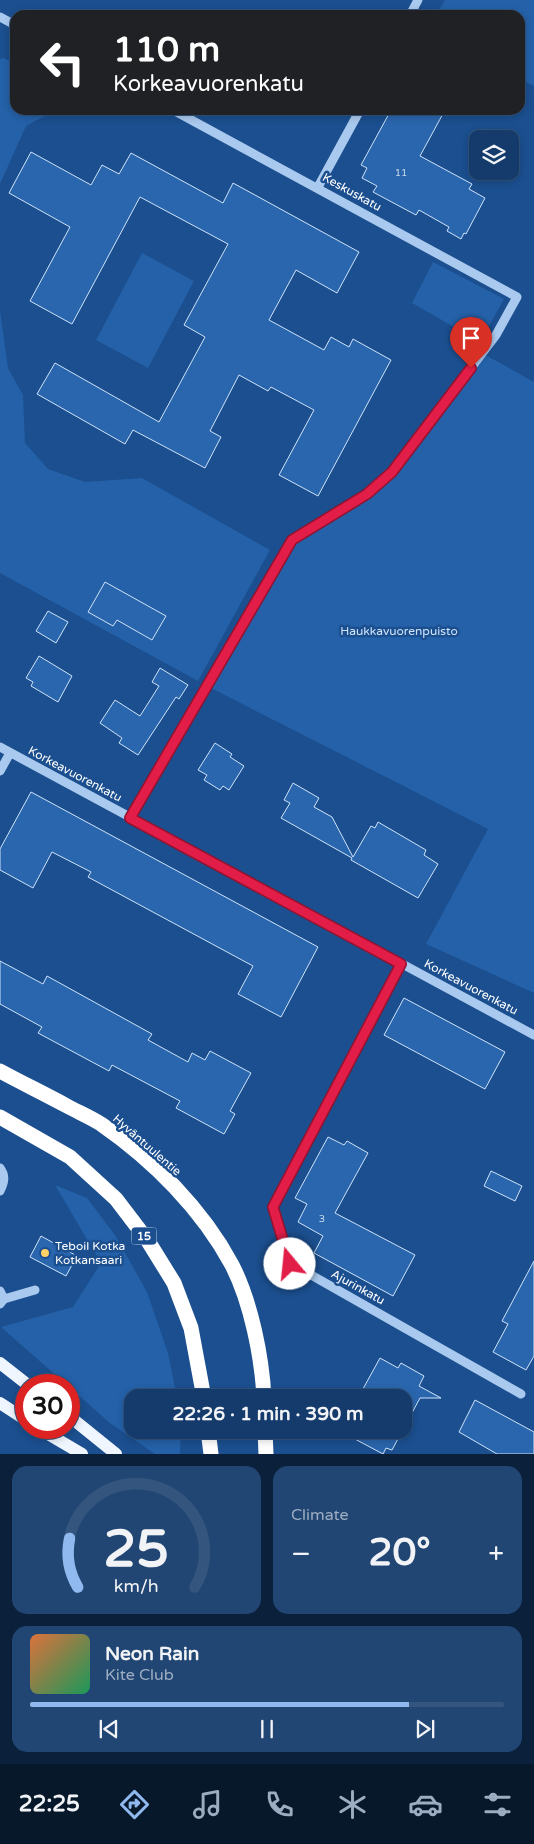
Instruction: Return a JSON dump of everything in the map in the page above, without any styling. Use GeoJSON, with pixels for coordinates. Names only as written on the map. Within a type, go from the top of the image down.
{"type":"FeatureCollection","features":[{"type":"Feature","properties":{"kind":"highway","name":"Hyväntuulentie"},"geometry":{"type":"LineString","coordinates":[[0,1071],[100,1124],[165,1177],[194,1210],[217,1240],[233,1266],[254,1330],[263,1389]]}},
{"type":"Feature","properties":{"kind":"highway","name":"15"},"geometry":{"type":"LineString","coordinates":[[0,1117],[70,1157],[116,1199],[148,1241],[174,1283],[191,1328],[202,1389]]}},
{"type":"Feature","properties":{"kind":"highway"},"geometry":{"type":"LineString","coordinates":[[209,1439],[211,1454]]}},
{"type":"Feature","properties":{"kind":"highway"},"geometry":{"type":"LineString","coordinates":[[265,1439],[266,1454]]}},
{"type":"Feature","properties":{"kind":"main road"},"geometry":{"type":"LineString","coordinates":[[0,1363],[15,1375]]}},
{"type":"Feature","properties":{"kind":"main road"},"geometry":{"type":"LineString","coordinates":[[0,1403],[15,1413]]}},
{"type":"Feature","properties":{"kind":"main road"},"geometry":{"type":"LineString","coordinates":[[80,1425],[116,1454]]}},
{"type":"Feature","properties":{"kind":"main road"},"geometry":{"type":"LineString","coordinates":[[57,1439],[82,1454]]}},
{"type":"Feature","properties":{"kind":"street","name":"Keskuskatu"},"geometry":{"type":"LineString","coordinates":[[130,818],[292,540],[367,494],[392,472],[496,335],[517,297],[183,115]]}},
{"type":"Feature","properties":{"kind":"street"},"geometry":{"type":"LineString","coordinates":[[318,187],[357,115]]}},
{"type":"Feature","properties":{"kind":"street","name":"Korkeavuorenkatu"},"geometry":{"type":"LineString","coordinates":[[0,747],[534,1035]]}},
{"type":"Feature","properties":{"kind":"street"},"geometry":{"type":"LineString","coordinates":[[0,771],[10,752]]}},
{"type":"Feature","properties":{"kind":"street","name":"Ajurinkatu"},"geometry":{"type":"LineString","coordinates":[[401,964],[273,1207],[290,1264],[521,1394]]}},
{"type":"Feature","properties":{"kind":"street"},"geometry":{"type":"LineString","coordinates":[[0,1168],[4,1173],[4,1183],[0,1191]]}},
{"type":"Feature","properties":{"kind":"street"},"geometry":{"type":"LineString","coordinates":[[1,1298],[35,1290]]}},
{"type":"Feature","properties":{"kind":"green space"},"geometry":{"type":"Polygon","coordinates":[[[445,0],[534,0],[534,86],[525,82],[525,10],[439,10],[445,0]]]}},
{"type":"Feature","properties":{"kind":"green space"},"geometry":{"type":"Polygon","coordinates":[[[3,58],[10,61],[10,115],[47,115],[26,126],[0,184],[0,59],[3,58]]]}},
{"type":"Feature","properties":{"kind":"green space"},"geometry":{"type":"Polygon","coordinates":[[[142,253],[194,281],[148,368],[96,340],[142,253]]]}},
{"type":"Feature","properties":{"kind":"green space"},"geometry":{"type":"Polygon","coordinates":[[[433,262],[504,299],[480,342],[412,303],[433,262]]]}},
{"type":"Feature","properties":{"kind":"green space"},"geometry":{"type":"Polygon","coordinates":[[[0,311],[8,368],[23,395],[25,443],[48,469],[85,482],[142,478],[270,550],[198,681],[0,573],[0,311]]]}},
{"type":"Feature","properties":{"kind":"green space","name":"Haukkavuorenpuisto"},"geometry":{"type":"Polygon","coordinates":[[[482,353],[534,382],[534,993],[426,944],[488,829],[207,686],[292,540],[392,472],[482,353]]]}},
{"type":"Feature","properties":{"kind":"green space"},"geometry":{"type":"Polygon","coordinates":[[[55,1185],[87,1198],[115,1235],[147,1292],[168,1353],[175,1389],[124,1389],[124,1433],[80,1397],[80,1374],[54,1374],[1,1327],[73,1307],[101,1263],[55,1185]]]}},
{"type":"Feature","properties":{"kind":"green space"},"geometry":{"type":"Polygon","coordinates":[[[133,1439],[181,1439],[180,1454],[155,1454],[133,1439]]]}},
{"type":"Feature","properties":{"kind":"building"},"geometry":{"type":"Polygon","coordinates":[[[388,115],[442,115],[420,156],[472,184],[469,189],[485,198],[466,234],[464,233],[461,239],[447,231],[449,227],[419,210],[416,215],[373,192],[377,186],[362,178],[367,168],[361,165],[388,115]]]}},
{"type":"Feature","properties":{"kind":"building"},"geometry":{"type":"Polygon","coordinates":[[[31,152],[91,185],[102,165],[119,174],[131,153],[223,203],[233,183],[359,252],[337,293],[296,270],[269,320],[324,350],[331,337],[349,347],[353,339],[391,360],[318,496],[279,475],[314,410],[271,387],[268,391],[239,375],[210,431],[221,437],[205,468],[133,430],[125,444],[37,394],[55,363],[159,422],[205,337],[184,325],[228,244],[140,197],[72,324],[30,301],[70,227],[9,193],[31,152]]]}},
{"type":"Feature","properties":{"kind":"building"},"geometry":{"type":"Polygon","coordinates":[[[105,582],[166,616],[152,640],[117,620],[113,626],[88,612],[105,582]]]}},
{"type":"Feature","properties":{"kind":"building"},"geometry":{"type":"Polygon","coordinates":[[[48,611],[68,622],[56,643],[36,631],[48,611]]]}},
{"type":"Feature","properties":{"kind":"building"},"geometry":{"type":"Polygon","coordinates":[[[39,656],[72,676],[58,702],[31,686],[33,682],[26,678],[39,656]]]}},
{"type":"Feature","properties":{"kind":"building"},"geometry":{"type":"Polygon","coordinates":[[[160,668],[188,685],[179,699],[176,697],[138,755],[119,743],[122,738],[100,723],[115,700],[140,716],[159,686],[152,682],[160,668]]]}},
{"type":"Feature","properties":{"kind":"building"},"geometry":{"type":"Polygon","coordinates":[[[215,743],[232,754],[230,757],[244,766],[229,790],[223,786],[220,790],[204,780],[207,775],[198,770],[215,743]]]}},
{"type":"Feature","properties":{"kind":"building"},"geometry":{"type":"Polygon","coordinates":[[[293,783],[319,798],[314,807],[332,817],[353,857],[371,826],[375,828],[378,822],[426,850],[424,855],[438,864],[418,898],[281,818],[290,803],[284,800],[293,783]]]}},
{"type":"Feature","properties":{"kind":"building"},"geometry":{"type":"Polygon","coordinates":[[[31,792],[318,947],[281,1017],[238,994],[253,966],[88,877],[91,872],[52,852],[33,888],[0,870],[0,849],[31,792]]]}},
{"type":"Feature","properties":{"kind":"building"},"geometry":{"type":"Polygon","coordinates":[[[0,961],[43,984],[47,976],[152,1034],[148,1040],[188,1062],[192,1053],[205,1060],[210,1051],[251,1073],[230,1111],[235,1114],[224,1134],[176,1108],[180,1101],[112,1065],[109,1071],[38,1033],[42,1027],[0,1004],[0,961]]]}},
{"type":"Feature","properties":{"kind":"building"},"geometry":{"type":"Polygon","coordinates":[[[404,998],[505,1052],[485,1089],[384,1035],[404,998]]]}},
{"type":"Feature","properties":{"kind":"building"},"geometry":{"type":"Polygon","coordinates":[[[328,1137],[344,1145],[347,1141],[368,1153],[335,1213],[415,1255],[393,1296],[314,1253],[323,1236],[298,1222],[307,1204],[295,1198],[328,1137]]]}},
{"type":"Feature","properties":{"kind":"building"},"geometry":{"type":"Polygon","coordinates":[[[491,1171],[522,1186],[515,1201],[484,1186],[491,1171]]]}},
{"type":"Feature","properties":{"kind":"building"},"geometry":{"type":"Polygon","coordinates":[[[41,1236],[77,1256],[66,1276],[30,1257],[41,1236]]]}},
{"type":"Feature","properties":{"kind":"building"},"geometry":{"type":"Polygon","coordinates":[[[534,1261],[534,1356],[526,1370],[493,1352],[508,1324],[502,1321],[534,1261]]]}},
{"type":"Feature","properties":{"kind":"building"},"geometry":{"type":"Polygon","coordinates":[[[380,1358],[398,1368],[401,1363],[424,1376],[419,1386],[441,1398],[420,1398],[412,1413],[412,1389],[363,1389],[380,1358]]]}},
{"type":"Feature","properties":{"kind":"building"},"geometry":{"type":"Polygon","coordinates":[[[475,1400],[534,1432],[534,1454],[497,1454],[459,1432],[475,1400]]]}},
{"type":"Feature","properties":{"kind":"building"},"geometry":{"type":"Polygon","coordinates":[[[355,1439],[398,1439],[392,1450],[386,1448],[383,1454],[355,1439]]]}},
{"type":"Feature","properties":{"kind":"place","name":"Teboil Kotka Kotkansaari"},"geometry":{"type":"Point","coordinates":[45,1253]}},
{"type":"Feature","properties":{"kind":"route"},"geometry":{"type":"LineString","coordinates":[[290,1264],[273,1207],[401,964],[130,818],[292,540],[367,494],[392,472],[471,368]]}}]}
